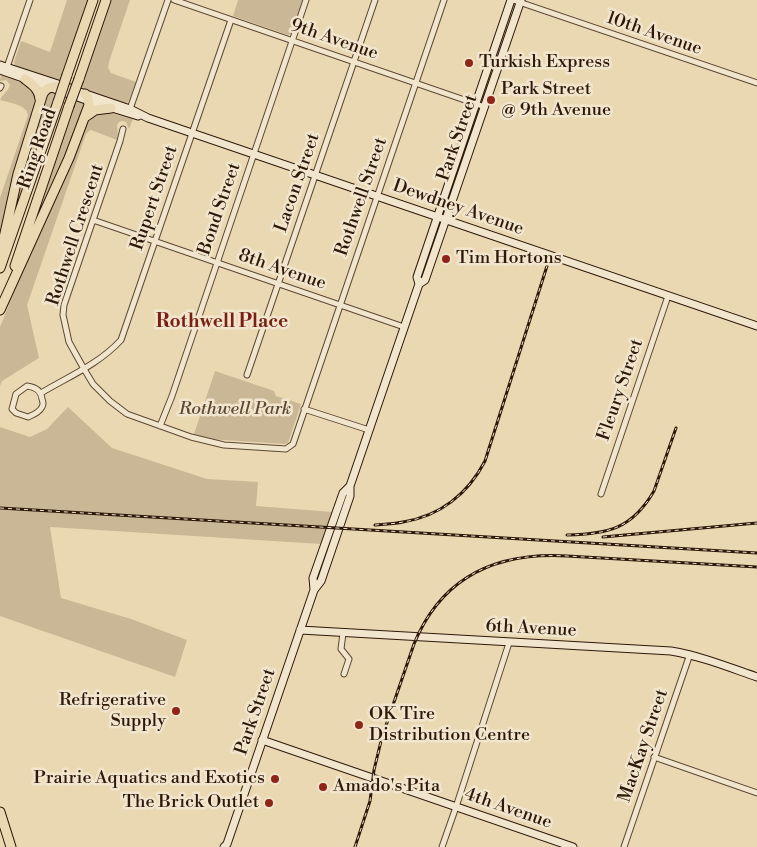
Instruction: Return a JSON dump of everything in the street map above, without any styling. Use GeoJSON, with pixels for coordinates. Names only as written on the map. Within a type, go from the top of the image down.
{"type":"FeatureCollection","features":[{"type":"Feature","properties":{"kind":"highway","name":"Ring Road"},"geometry":{"type":"LineString","coordinates":[[0,268],[93,0]]}},
{"type":"Feature","properties":{"kind":"highway","name":"Ring Road"},"geometry":{"type":"LineString","coordinates":[[0,309],[106,0]]}},
{"type":"Feature","properties":{"kind":"highway"},"geometry":{"type":"LineString","coordinates":[[25,79],[35,87],[40,100]]}},
{"type":"Feature","properties":{"kind":"highway"},"geometry":{"type":"LineString","coordinates":[[0,256],[18,174],[40,100],[45,90],[49,87],[73,89]]}},
{"type":"Feature","properties":{"kind":"highway"},"geometry":{"type":"LineString","coordinates":[[0,309],[55,189],[85,117],[87,97]]}},
{"type":"Feature","properties":{"kind":"highway"},"geometry":{"type":"LineString","coordinates":[[85,117],[95,110],[111,108]]}},
{"type":"Feature","properties":{"kind":"highway"},"geometry":{"type":"LineString","coordinates":[[0,812],[11,847]]}},
{"type":"Feature","properties":{"kind":"street"},"geometry":{"type":"LineString","coordinates":[[2,67],[30,0]]}},
{"type":"Feature","properties":{"kind":"street"},"geometry":{"type":"LineString","coordinates":[[130,109],[168,0]]}},
{"type":"Feature","properties":{"kind":"street","name":"9th Avenue"},"geometry":{"type":"LineString","coordinates":[[174,0],[485,107]]}},
{"type":"Feature","properties":{"kind":"street","name":"Bond Street"},"geometry":{"type":"LineString","coordinates":[[160,426],[172,396],[306,0]]}},
{"type":"Feature","properties":{"kind":"street","name":"Lacon Street"},"geometry":{"type":"LineString","coordinates":[[247,375],[375,0]]}},
{"type":"Feature","properties":{"kind":"street","name":"Rothwell Street"},"geometry":{"type":"LineString","coordinates":[[305,407],[444,0]]}},
{"type":"Feature","properties":{"kind":"street","name":"10th Avenue"},"geometry":{"type":"LineString","coordinates":[[517,1],[757,83]]}},
{"type":"Feature","properties":{"kind":"street","name":"Park Street"},"geometry":{"type":"LineString","coordinates":[[419,284],[416,278],[437,216],[476,104],[517,1]]}},
{"type":"Feature","properties":{"kind":"street","name":"Park Street"},"geometry":{"type":"LineString","coordinates":[[226,846],[314,590],[313,578],[343,493],[350,486],[419,284],[425,280],[485,107],[517,1]]}},
{"type":"Feature","properties":{"kind":"street","name":"Rupert Street"},"geometry":{"type":"LineString","coordinates":[[41,393],[84,369],[111,351],[121,340],[231,20]]}},
{"type":"Feature","properties":{"kind":"street","name":"Dewdney Avenue"},"geometry":{"type":"LineString","coordinates":[[2,67],[25,79],[130,109],[148,118]]}},
{"type":"Feature","properties":{"kind":"street","name":"Dewdney Avenue"},"geometry":{"type":"LineString","coordinates":[[2,67],[73,89],[111,108],[148,118],[757,326]]}},
{"type":"Feature","properties":{"kind":"street","name":"Rothwell Crescent"},"geometry":{"type":"LineString","coordinates":[[124,129],[63,310],[69,342],[93,384],[127,414],[191,437],[224,445],[286,449],[293,444],[305,407]]}},
{"type":"Feature","properties":{"kind":"street","name":"8th Avenue"},"geometry":{"type":"LineString","coordinates":[[93,220],[404,327]]}},
{"type":"Feature","properties":{"kind":"street","name":"Fleury Street"},"geometry":{"type":"LineString","coordinates":[[601,494],[668,296]]}},
{"type":"Feature","properties":{"kind":"street"},"geometry":{"type":"LineString","coordinates":[[27,386],[34,387],[41,393],[42,407],[35,414],[28,417],[16,413],[12,409],[16,394],[27,386]]}},
{"type":"Feature","properties":{"kind":"street"},"geometry":{"type":"LineString","coordinates":[[305,407],[369,430]]}},
{"type":"Feature","properties":{"kind":"street","name":"6th Avenue"},"geometry":{"type":"LineString","coordinates":[[300,630],[670,651],[690,654],[757,677]]}},
{"type":"Feature","properties":{"kind":"street"},"geometry":{"type":"LineString","coordinates":[[343,632],[341,648],[349,659],[344,674]]}},
{"type":"Feature","properties":{"kind":"street"},"geometry":{"type":"LineString","coordinates":[[442,847],[509,643]]}},
{"type":"Feature","properties":{"kind":"street","name":"MacKay Street"},"geometry":{"type":"LineString","coordinates":[[624,847],[690,654]]}},
{"type":"Feature","properties":{"kind":"street","name":"4th Avenue"},"geometry":{"type":"LineString","coordinates":[[262,740],[573,847]]}},
{"type":"Feature","properties":{"kind":"street"},"geometry":{"type":"LineString","coordinates":[[654,757],[757,793]]}},
{"type":"Feature","properties":{"kind":"green space"},"geometry":{"type":"Polygon","coordinates":[[[67,0],[88,0],[61,82],[15,66],[14,62],[21,41],[50,52],[67,0]]]}},
{"type":"Feature","properties":{"kind":"green space"},"geometry":{"type":"Polygon","coordinates":[[[111,0],[130,0],[108,68],[111,73],[136,82],[126,104],[79,88],[111,0]]]}},
{"type":"Feature","properties":{"kind":"green space"},"geometry":{"type":"Polygon","coordinates":[[[238,0],[303,0],[291,34],[288,35],[233,16],[238,0]]]}},
{"type":"Feature","properties":{"kind":"green space"},"geometry":{"type":"Polygon","coordinates":[[[1,73],[26,83],[34,90],[36,99],[22,146],[0,239],[0,198],[28,115],[27,111],[21,106],[0,100],[10,85],[6,80],[0,81],[1,73]]]}},
{"type":"Feature","properties":{"kind":"green space"},"geometry":{"type":"Polygon","coordinates":[[[48,91],[57,93],[8,235],[24,161],[48,91]]]}},
{"type":"Feature","properties":{"kind":"green space"},"geometry":{"type":"Polygon","coordinates":[[[76,99],[86,102],[77,130],[31,233],[76,99]]]}},
{"type":"Feature","properties":{"kind":"green space"},"geometry":{"type":"Polygon","coordinates":[[[107,112],[133,119],[129,129],[126,122],[119,122],[117,125],[117,140],[91,130],[86,134],[27,305],[39,358],[2,381],[0,386],[0,327],[86,124],[93,114],[107,112]]]}},
{"type":"Feature","properties":{"kind":"green space","name":"Rothwell Park"},"geometry":{"type":"Polygon","coordinates":[[[215,371],[274,391],[276,396],[301,404],[288,443],[208,439],[194,434],[215,371]]]}},
{"type":"Feature","properties":{"kind":"green space"},"geometry":{"type":"Polygon","coordinates":[[[68,407],[112,448],[207,479],[258,482],[256,506],[333,512],[321,544],[50,527],[61,598],[131,619],[187,640],[175,677],[0,616],[0,427],[30,437],[47,429],[68,407]]]}},
{"type":"Feature","properties":{"kind":"railway"},"geometry":{"type":"LineString","coordinates":[[375,525],[416,519],[441,509],[452,502],[478,473],[485,461],[547,266]]}},
{"type":"Feature","properties":{"kind":"railway"},"geometry":{"type":"LineString","coordinates":[[567,535],[607,531],[618,527],[637,514],[654,491],[676,428]]}},
{"type":"Feature","properties":{"kind":"railway"},"geometry":{"type":"LineString","coordinates":[[0,508],[757,553]]}},
{"type":"Feature","properties":{"kind":"railway"},"geometry":{"type":"LineString","coordinates":[[603,537],[757,523]]}},
{"type":"Feature","properties":{"kind":"railway"},"geometry":{"type":"LineString","coordinates":[[355,847],[370,801],[374,770],[382,737],[414,644],[426,621],[440,601],[456,585],[475,573],[495,564],[518,558],[541,556],[757,567]]}},
{"type":"Feature","properties":{"kind":"place","name":"Turkish Express"},"geometry":{"type":"Point","coordinates":[469,63]}},
{"type":"Feature","properties":{"kind":"place","name":"Park Street @ 9th Avenue"},"geometry":{"type":"Point","coordinates":[491,100]}},
{"type":"Feature","properties":{"kind":"place","name":"Tim Hortons"},"geometry":{"type":"Point","coordinates":[446,259]}},
{"type":"Feature","properties":{"kind":"place","name":"Refrigerative Supply"},"geometry":{"type":"Point","coordinates":[176,711]}},
{"type":"Feature","properties":{"kind":"place","name":"OK Tire Distribution Centre"},"geometry":{"type":"Point","coordinates":[359,725]}},
{"type":"Feature","properties":{"kind":"place","name":"Prairie Aquatics and Exotics"},"geometry":{"type":"Point","coordinates":[275,779]}},
{"type":"Feature","properties":{"kind":"place","name":"Amado's Pita"},"geometry":{"type":"Point","coordinates":[323,787]}},
{"type":"Feature","properties":{"kind":"place","name":"The Brick Outlet"},"geometry":{"type":"Point","coordinates":[269,803]}},
{"type":"Feature","properties":{"kind":"district","name":"Rothwell Place"},"geometry":{"type":"Point","coordinates":[222,322]}}]}
